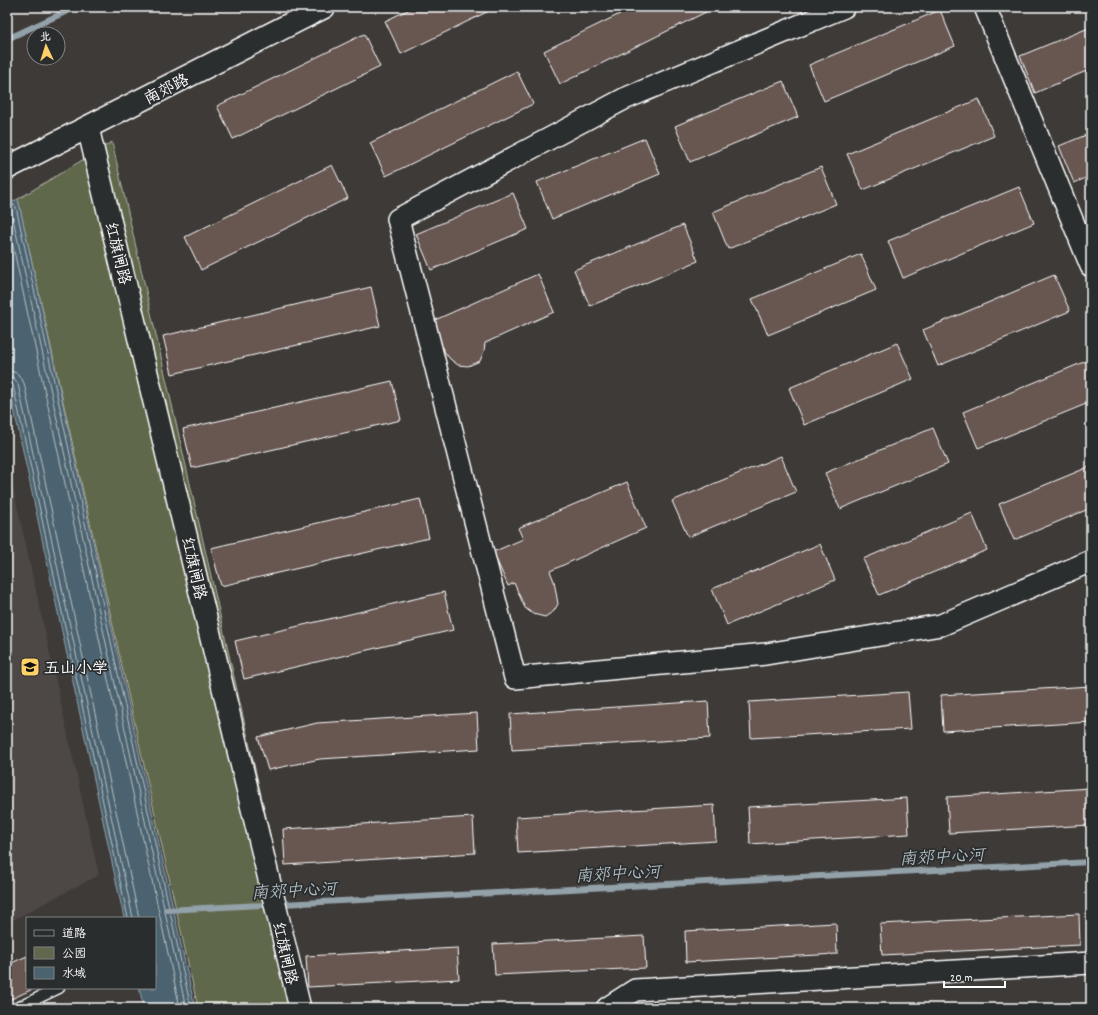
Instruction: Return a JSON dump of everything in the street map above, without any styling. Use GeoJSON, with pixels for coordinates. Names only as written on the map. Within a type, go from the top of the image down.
{"type":"FeatureCollection","features":[{"type":"Feature","properties":{"kind":"street","name":"南郊路"},"geometry":{"type":"LineString","coordinates":[[7,168],[324,7]]}},
{"type":"Feature","properties":{"kind":"street"},"geometry":{"type":"LineString","coordinates":[[844,7],[624,99],[398,219],[515,678],[766,654],[941,625],[1091,561]]}},
{"type":"Feature","properties":{"kind":"street"},"geometry":{"type":"LineString","coordinates":[[984,7],[1091,266]]}},
{"type":"Feature","properties":{"kind":"street","name":"红旗闸路"},"geometry":{"type":"LineString","coordinates":[[88,128],[300,1008]]}},
{"type":"Feature","properties":{"kind":"street"},"geometry":{"type":"LineString","coordinates":[[607,1008],[635,990],[1091,963]]}},
{"type":"Feature","properties":{"kind":"lane"},"geometry":{"type":"LineString","coordinates":[[17,1008],[57,989]]}},
{"type":"Feature","properties":{"kind":"shaded area","name":"五山小学"},"geometry":{"type":"Polygon","coordinates":[[[7,460],[99,875],[7,923],[7,460]]]}},
{"type":"Feature","properties":{"kind":"green space"},"geometry":{"type":"Polygon","coordinates":[[[112,142],[282,887],[301,1008],[198,1008],[18,199],[112,142]]]}},
{"type":"Feature","properties":{"kind":"water"},"geometry":{"type":"Polygon","coordinates":[[[18,199],[195,1008],[144,1008],[139,989],[156,989],[156,917],[124,917],[7,377],[7,204],[18,199]]]}},
{"type":"Feature","properties":{"kind":"building"},"geometry":{"type":"Polygon","coordinates":[[[414,7],[497,7],[401,54],[385,21],[414,7]]]}},
{"type":"Feature","properties":{"kind":"building"},"geometry":{"type":"Polygon","coordinates":[[[634,7],[709,7],[710,10],[560,84],[544,51],[634,7]]]}},
{"type":"Feature","properties":{"kind":"building"},"geometry":{"type":"Polygon","coordinates":[[[940,10],[955,46],[824,101],[809,65],[940,10]]]}},
{"type":"Feature","properties":{"kind":"building"},"geometry":{"type":"Polygon","coordinates":[[[1091,27],[1091,69],[1035,93],[1020,56],[1091,27]]]}},
{"type":"Feature","properties":{"kind":"building"},"geometry":{"type":"Polygon","coordinates":[[[364,34],[380,67],[233,139],[217,106],[364,34]]]}},
{"type":"Feature","properties":{"kind":"building"},"geometry":{"type":"Polygon","coordinates":[[[517,71],[533,104],[386,176],[370,143],[517,71]]]}},
{"type":"Feature","properties":{"kind":"building"},"geometry":{"type":"Polygon","coordinates":[[[783,81],[798,117],[690,162],[675,126],[783,81]]]}},
{"type":"Feature","properties":{"kind":"building"},"geometry":{"type":"Polygon","coordinates":[[[979,99],[994,136],[863,190],[847,154],[979,99]]]}},
{"type":"Feature","properties":{"kind":"building"},"geometry":{"type":"Polygon","coordinates":[[[1091,133],[1091,176],[1074,183],[1059,146],[1091,133]]]}},
{"type":"Feature","properties":{"kind":"building"},"geometry":{"type":"Polygon","coordinates":[[[645,138],[660,174],[552,219],[537,182],[645,138]]]}},
{"type":"Feature","properties":{"kind":"building"},"geometry":{"type":"Polygon","coordinates":[[[332,165],[348,198],[201,270],[185,237],[332,165]]]}},
{"type":"Feature","properties":{"kind":"building"},"geometry":{"type":"Polygon","coordinates":[[[821,167],[836,204],[728,249],[713,212],[821,167]]]}},
{"type":"Feature","properties":{"kind":"building"},"geometry":{"type":"Polygon","coordinates":[[[1019,187],[1034,223],[903,278],[888,241],[1019,187]]]}},
{"type":"Feature","properties":{"kind":"building"},"geometry":{"type":"Polygon","coordinates":[[[513,193],[528,229],[431,270],[416,234],[513,193]]]}},
{"type":"Feature","properties":{"kind":"building"},"geometry":{"type":"Polygon","coordinates":[[[683,225],[698,261],[590,306],[574,270],[683,225]]]}},
{"type":"Feature","properties":{"kind":"building"},"geometry":{"type":"Polygon","coordinates":[[[861,254],[876,290],[768,335],[752,299],[861,254]]]}},
{"type":"Feature","properties":{"kind":"building"},"geometry":{"type":"Polygon","coordinates":[[[538,274],[554,312],[485,343],[480,361],[468,366],[458,365],[450,359],[444,351],[438,338],[435,320],[538,274]]]}},
{"type":"Feature","properties":{"kind":"building"},"geometry":{"type":"Polygon","coordinates":[[[1054,275],[1070,311],[938,366],[923,330],[1054,275]]]}},
{"type":"Feature","properties":{"kind":"building"},"geometry":{"type":"Polygon","coordinates":[[[371,287],[380,326],[172,374],[163,336],[371,287]]]}},
{"type":"Feature","properties":{"kind":"building"},"geometry":{"type":"Polygon","coordinates":[[[897,343],[913,379],[804,425],[789,388],[897,343]]]}},
{"type":"Feature","properties":{"kind":"building"},"geometry":{"type":"Polygon","coordinates":[[[1091,359],[1091,402],[978,448],[963,412],[1091,359]]]}},
{"type":"Feature","properties":{"kind":"building"},"geometry":{"type":"Polygon","coordinates":[[[392,381],[401,420],[192,468],[183,429],[392,381]]]}},
{"type":"Feature","properties":{"kind":"building"},"geometry":{"type":"Polygon","coordinates":[[[933,428],[948,464],[840,509],[825,473],[933,428]]]}},
{"type":"Feature","properties":{"kind":"building"},"geometry":{"type":"Polygon","coordinates":[[[781,456],[796,492],[688,537],[672,501],[781,456]]]}},
{"type":"Feature","properties":{"kind":"building"},"geometry":{"type":"Polygon","coordinates":[[[1091,466],[1091,508],[1014,540],[999,504],[1091,466]]]}},
{"type":"Feature","properties":{"kind":"building"},"geometry":{"type":"Polygon","coordinates":[[[627,482],[646,528],[550,571],[554,581],[558,604],[554,611],[545,617],[533,614],[525,608],[514,583],[508,586],[493,552],[523,539],[518,528],[627,482]]]}},
{"type":"Feature","properties":{"kind":"building"},"geometry":{"type":"Polygon","coordinates":[[[420,499],[429,538],[221,586],[211,548],[420,499]]]}},
{"type":"Feature","properties":{"kind":"building"},"geometry":{"type":"Polygon","coordinates":[[[972,513],[987,550],[879,595],[863,559],[972,513]]]}},
{"type":"Feature","properties":{"kind":"building"},"geometry":{"type":"Polygon","coordinates":[[[820,544],[835,580],[727,625],[712,589],[820,544]]]}},
{"type":"Feature","properties":{"kind":"building"},"geometry":{"type":"Polygon","coordinates":[[[444,592],[453,630],[244,679],[235,641],[444,592]]]}},
{"type":"Feature","properties":{"kind":"building"},"geometry":{"type":"Polygon","coordinates":[[[1091,686],[1091,722],[943,731],[941,695],[1091,686]]]}},
{"type":"Feature","properties":{"kind":"building"},"geometry":{"type":"Polygon","coordinates":[[[908,692],[911,729],[751,738],[749,702],[908,692]]]}},
{"type":"Feature","properties":{"kind":"building"},"geometry":{"type":"Polygon","coordinates":[[[708,701],[710,738],[512,750],[510,714],[708,701]]]}},
{"type":"Feature","properties":{"kind":"building"},"geometry":{"type":"Polygon","coordinates":[[[477,713],[479,749],[320,759],[268,770],[258,737],[317,723],[477,713]]]}},
{"type":"Feature","properties":{"kind":"building"},"geometry":{"type":"Polygon","coordinates":[[[1091,788],[1091,825],[949,833],[947,797],[1091,788]]]}},
{"type":"Feature","properties":{"kind":"building"},"geometry":{"type":"Polygon","coordinates":[[[907,798],[909,834],[750,844],[748,807],[907,798]]]}},
{"type":"Feature","properties":{"kind":"building"},"geometry":{"type":"Polygon","coordinates":[[[714,805],[716,841],[518,853],[516,817],[714,805]]]}},
{"type":"Feature","properties":{"kind":"building"},"geometry":{"type":"Polygon","coordinates":[[[473,817],[475,853],[285,865],[283,829],[473,817]]]}},
{"type":"Feature","properties":{"kind":"building"},"geometry":{"type":"Polygon","coordinates":[[[1079,914],[1080,945],[882,955],[880,924],[1079,914]]]}},
{"type":"Feature","properties":{"kind":"building"},"geometry":{"type":"Polygon","coordinates":[[[836,923],[837,954],[686,962],[685,931],[836,923]]]}},
{"type":"Feature","properties":{"kind":"building"},"geometry":{"type":"Polygon","coordinates":[[[644,936],[646,968],[495,975],[493,944],[644,936]]]}},
{"type":"Feature","properties":{"kind":"building"},"geometry":{"type":"Polygon","coordinates":[[[457,948],[459,979],[308,987],[306,956],[457,948]]]}},
{"type":"Feature","properties":{"kind":"building"},"geometry":{"type":"Polygon","coordinates":[[[26,956],[26,989],[33,989],[7,1001],[7,965],[26,956]]]}},
{"type":"Feature","properties":{"kind":"waterway"},"geometry":{"type":"LineString","coordinates":[[7,39],[76,7]]}},
{"type":"Feature","properties":{"kind":"waterway","name":"南郊中心河"},"geometry":{"type":"LineString","coordinates":[[166,910],[1091,862]]}},
{"type":"Feature","properties":{"kind":"place","name":"五山小学"},"geometry":{"type":"Point","coordinates":[30,667]}}]}
